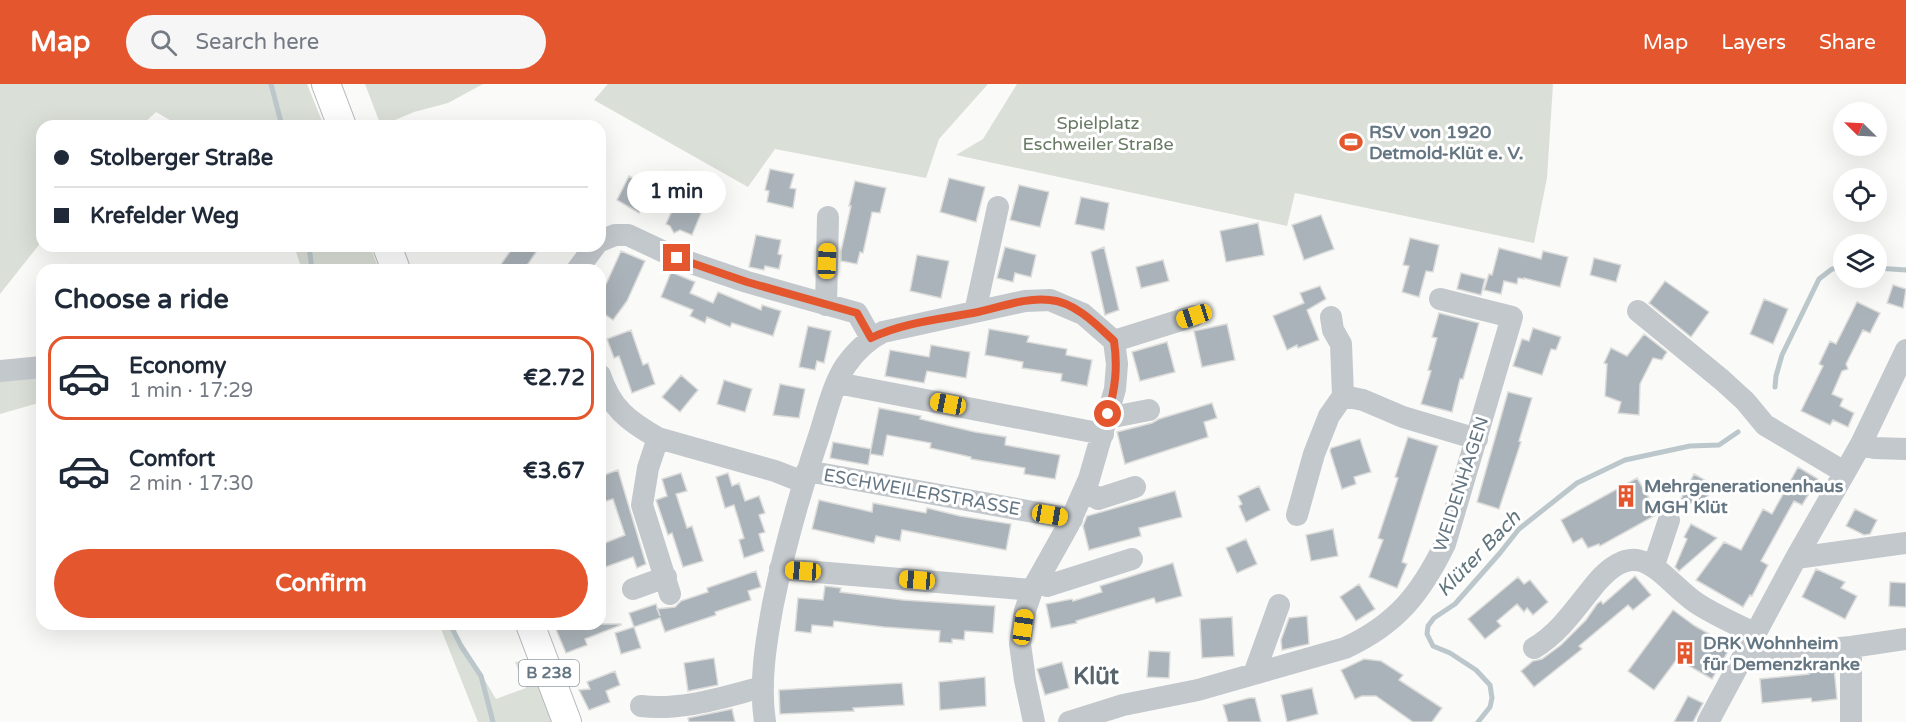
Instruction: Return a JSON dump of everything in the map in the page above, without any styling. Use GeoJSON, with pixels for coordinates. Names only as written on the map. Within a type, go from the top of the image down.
{"type":"FeatureCollection","features":[{"type":"Feature","properties":{"kind":"main road"},"geometry":{"type":"LineString","coordinates":[[326,84],[340,120]]}},
{"type":"Feature","properties":{"kind":"main road","name":"B 238"},"geometry":{"type":"LineString","coordinates":[[533,630],[558,677],[567,722]]}},
{"type":"Feature","properties":{"kind":"street"},"geometry":{"type":"LineString","coordinates":[[975,312],[998,207]]}},
{"type":"Feature","properties":{"kind":"street"},"geometry":{"type":"LineString","coordinates":[[826,305],[828,217]]}},
{"type":"Feature","properties":{"kind":"street"},"geometry":{"type":"LineString","coordinates":[[606,239],[615,235],[628,236],[677,258],[747,282],[857,313],[871,338]]}},
{"type":"Feature","properties":{"kind":"street","name":"WEIDENHAGEN"},"geometry":{"type":"LineString","coordinates":[[1068,722],[1126,713],[1345,648],[1388,623],[1417,593],[1429,576],[1445,543],[1512,317],[1440,299]]}},
{"type":"Feature","properties":{"kind":"street","name":"ESCHWEILERSTRASSE"},"geometry":{"type":"LineString","coordinates":[[765,722],[763,687],[766,644],[780,569],[805,477],[837,383],[846,365],[871,338],[884,332],[1025,301],[1050,300],[1073,308],[1114,341]]}},
{"type":"Feature","properties":{"kind":"street"},"geometry":{"type":"LineString","coordinates":[[1638,311],[1722,380],[1745,401],[1765,425],[1844,472]]}},
{"type":"Feature","properties":{"kind":"street"},"geometry":{"type":"LineString","coordinates":[[1034,722],[1020,644],[1025,610],[1034,585],[1085,489],[1115,389],[1117,364],[1114,341],[1194,316]]}},
{"type":"Feature","properties":{"kind":"street"},"geometry":{"type":"LineString","coordinates":[[1297,515],[1314,454],[1329,416],[1343,396],[1341,344],[1333,330],[1331,317]]}},
{"type":"Feature","properties":{"kind":"street"},"geometry":{"type":"LineString","coordinates":[[1708,722],[1796,558],[1861,444],[1906,350]]}},
{"type":"Feature","properties":{"kind":"street"},"geometry":{"type":"LineString","coordinates":[[0,372],[36,368]]}},
{"type":"Feature","properties":{"kind":"street"},"geometry":{"type":"LineString","coordinates":[[837,383],[1106,424],[1118,416],[1149,410]]}},
{"type":"Feature","properties":{"kind":"street"},"geometry":{"type":"LineString","coordinates":[[606,390],[619,411],[658,438],[775,471],[805,477]]}},
{"type":"Feature","properties":{"kind":"street"},"geometry":{"type":"LineString","coordinates":[[1343,396],[1363,400],[1402,417],[1477,439]]}},
{"type":"Feature","properties":{"kind":"street"},"geometry":{"type":"LineString","coordinates":[[633,589],[668,586],[642,505],[648,468],[658,438]]}},
{"type":"Feature","properties":{"kind":"street"},"geometry":{"type":"LineString","coordinates":[[1861,444],[1874,448],[1906,449]]}},
{"type":"Feature","properties":{"kind":"street","name":"ESCHWEILERSTRASSE"},"geometry":{"type":"LineString","coordinates":[[805,477],[1071,519]]}},
{"type":"Feature","properties":{"kind":"street"},"geometry":{"type":"LineString","coordinates":[[1085,489],[1098,499],[1135,487]]}},
{"type":"Feature","properties":{"kind":"street"},"geometry":{"type":"LineString","coordinates":[[1654,565],[1669,520]]}},
{"type":"Feature","properties":{"kind":"street"},"geometry":{"type":"LineString","coordinates":[[1796,558],[1906,543]]}},
{"type":"Feature","properties":{"kind":"street"},"geometry":{"type":"LineString","coordinates":[[780,569],[1047,586],[1132,559]]}},
{"type":"Feature","properties":{"kind":"street"},"geometry":{"type":"LineString","coordinates":[[1534,648],[1564,624],[1598,581],[1620,563],[1634,560],[1654,565],[1694,601],[1756,634]]}},
{"type":"Feature","properties":{"kind":"street"},"geometry":{"type":"LineString","coordinates":[[1254,674],[1280,605]]}},
{"type":"Feature","properties":{"kind":"street"},"geometry":{"type":"LineString","coordinates":[[1744,657],[1851,647],[1906,639]]}},
{"type":"Feature","properties":{"kind":"street"},"geometry":{"type":"LineString","coordinates":[[1851,647],[1851,722]]}},
{"type":"Feature","properties":{"kind":"street"},"geometry":{"type":"LineString","coordinates":[[641,706],[662,708],[688,706],[763,687]]}},
{"type":"Feature","properties":{"kind":"green space"},"geometry":{"type":"Polygon","coordinates":[[[0,84],[307,84],[322,120],[170,120],[156,112],[147,120],[36,120],[36,249],[0,294],[0,84]]]}},
{"type":"Feature","properties":{"kind":"green space"},"geometry":{"type":"Polygon","coordinates":[[[365,84],[483,84],[448,103],[414,112],[395,120],[379,120],[365,84]]]}},
{"type":"Feature","properties":{"kind":"green space"},"geometry":{"type":"Polygon","coordinates":[[[608,84],[988,84],[939,139],[926,178],[775,149],[748,187],[594,100],[608,84]]]}},
{"type":"Feature","properties":{"kind":"green space","name":"Spielplatz Eschweiler Straße"},"geometry":{"type":"Polygon","coordinates":[[[1017,84],[1553,84],[1547,178],[1534,243],[1295,193],[1287,226],[956,155],[983,139],[1017,84]]]}},
{"type":"Feature","properties":{"kind":"green space"},"geometry":{"type":"Polygon","coordinates":[[[296,252],[372,252],[377,264],[300,264],[296,252]]]}},
{"type":"Feature","properties":{"kind":"green space"},"geometry":{"type":"Polygon","coordinates":[[[36,374],[36,404],[0,414],[0,375],[36,374]]]}},
{"type":"Feature","properties":{"kind":"green space"},"geometry":{"type":"Polygon","coordinates":[[[441,630],[455,630],[496,699],[526,688],[515,662],[529,659],[554,722],[478,722],[441,630]]]}},
{"type":"Feature","properties":{"kind":"building"},"geometry":{"type":"Polygon","coordinates":[[[770,169],[794,174],[790,188],[796,189],[793,208],[767,202],[769,191],[765,190],[770,169]]]}},
{"type":"Feature","properties":{"kind":"building"},"geometry":{"type":"Polygon","coordinates":[[[629,176],[652,189],[639,213],[617,200],[629,176]]]}},
{"type":"Feature","properties":{"kind":"building"},"geometry":{"type":"Polygon","coordinates":[[[949,178],[985,187],[976,222],[940,212],[949,178]]]}},
{"type":"Feature","properties":{"kind":"building"},"geometry":{"type":"Polygon","coordinates":[[[855,181],[886,188],[880,213],[872,212],[863,253],[860,252],[857,264],[841,261],[855,181]]]}},
{"type":"Feature","properties":{"kind":"building"},"geometry":{"type":"Polygon","coordinates":[[[1019,185],[1049,192],[1040,227],[1010,220],[1019,185]]]}},
{"type":"Feature","properties":{"kind":"building"},"geometry":{"type":"Polygon","coordinates":[[[679,195],[704,206],[692,235],[680,230],[674,233],[666,224],[679,195]]]}},
{"type":"Feature","properties":{"kind":"building"},"geometry":{"type":"Polygon","coordinates":[[[1081,197],[1109,203],[1104,230],[1075,224],[1081,197]]]}},
{"type":"Feature","properties":{"kind":"building"},"geometry":{"type":"Polygon","coordinates":[[[1321,215],[1334,249],[1304,260],[1292,225],[1321,215]]]}},
{"type":"Feature","properties":{"kind":"building"},"geometry":{"type":"Polygon","coordinates":[[[1258,223],[1264,255],[1226,262],[1220,231],[1258,223]]]}},
{"type":"Feature","properties":{"kind":"building"},"geometry":{"type":"Polygon","coordinates":[[[756,235],[781,240],[778,254],[782,255],[779,269],[765,266],[764,270],[749,267],[756,235]]]}},
{"type":"Feature","properties":{"kind":"building"},"geometry":{"type":"Polygon","coordinates":[[[1410,238],[1439,245],[1433,272],[1426,271],[1419,297],[1402,292],[1409,266],[1403,265],[1410,238]]]}},
{"type":"Feature","properties":{"kind":"building"},"geometry":{"type":"Polygon","coordinates":[[[1005,247],[1036,255],[1031,277],[1015,273],[1013,282],[997,278],[1005,247]]]}},
{"type":"Feature","properties":{"kind":"building"},"geometry":{"type":"Polygon","coordinates":[[[1104,247],[1119,310],[1105,315],[1091,252],[1104,247]]]}},
{"type":"Feature","properties":{"kind":"building"},"geometry":{"type":"Polygon","coordinates":[[[1499,248],[1541,259],[1543,251],[1568,257],[1560,287],[1518,278],[1517,284],[1504,281],[1501,294],[1484,290],[1489,274],[1492,275],[1499,248]]]}},
{"type":"Feature","properties":{"kind":"building"},"geometry":{"type":"Polygon","coordinates":[[[621,251],[645,261],[627,301],[613,320],[606,315],[607,282],[621,251]]]}},
{"type":"Feature","properties":{"kind":"building"},"geometry":{"type":"Polygon","coordinates":[[[510,252],[536,252],[528,264],[501,264],[510,252]]]}},
{"type":"Feature","properties":{"kind":"building"},"geometry":{"type":"Polygon","coordinates":[[[917,255],[949,261],[941,298],[910,291],[917,255]]]}},
{"type":"Feature","properties":{"kind":"building"},"geometry":{"type":"Polygon","coordinates":[[[1594,258],[1621,265],[1616,282],[1590,275],[1594,258]]]}},
{"type":"Feature","properties":{"kind":"building"},"geometry":{"type":"Polygon","coordinates":[[[1163,260],[1169,281],[1141,288],[1136,267],[1163,260]]]}},
{"type":"Feature","properties":{"kind":"building"},"geometry":{"type":"Polygon","coordinates":[[[671,272],[695,282],[690,293],[713,303],[718,292],[761,310],[762,305],[781,311],[773,336],[732,323],[730,327],[707,317],[705,323],[690,316],[693,310],[661,297],[671,272]]]}},
{"type":"Feature","properties":{"kind":"building"},"geometry":{"type":"Polygon","coordinates":[[[1461,273],[1485,279],[1481,295],[1457,289],[1461,273]]]}},
{"type":"Feature","properties":{"kind":"building"},"geometry":{"type":"Polygon","coordinates":[[[1665,281],[1709,312],[1691,337],[1649,303],[1665,281]]]}},
{"type":"Feature","properties":{"kind":"building"},"geometry":{"type":"Polygon","coordinates":[[[1893,285],[1906,289],[1903,308],[1887,303],[1893,285]]]}},
{"type":"Feature","properties":{"kind":"building"},"geometry":{"type":"Polygon","coordinates":[[[1320,286],[1326,299],[1307,310],[1319,340],[1287,350],[1273,316],[1304,303],[1300,293],[1320,286]]]}},
{"type":"Feature","properties":{"kind":"building"},"geometry":{"type":"Polygon","coordinates":[[[1764,299],[1788,309],[1773,344],[1750,334],[1764,299]]]}},
{"type":"Feature","properties":{"kind":"building"},"geometry":{"type":"Polygon","coordinates":[[[1857,302],[1880,313],[1870,333],[1863,330],[1846,364],[1848,369],[1842,371],[1832,394],[1843,399],[1840,406],[1854,413],[1848,427],[1833,420],[1830,425],[1801,411],[1823,366],[1819,364],[1830,341],[1836,344],[1857,302]]]}},
{"type":"Feature","properties":{"kind":"building"},"geometry":{"type":"Polygon","coordinates":[[[1439,313],[1479,323],[1463,379],[1460,379],[1452,412],[1421,404],[1431,371],[1428,370],[1437,338],[1432,337],[1439,313]]]}},
{"type":"Feature","properties":{"kind":"building"},"geometry":{"type":"Polygon","coordinates":[[[1227,324],[1235,360],[1202,367],[1194,331],[1227,324]]]}},
{"type":"Feature","properties":{"kind":"building"},"geometry":{"type":"Polygon","coordinates":[[[808,326],[831,331],[824,363],[817,361],[815,370],[799,367],[808,326]]]}},
{"type":"Feature","properties":{"kind":"building"},"geometry":{"type":"Polygon","coordinates":[[[1533,328],[1561,337],[1556,350],[1551,349],[1542,375],[1513,366],[1522,339],[1529,341],[1533,328]]]}},
{"type":"Feature","properties":{"kind":"building"},"geometry":{"type":"Polygon","coordinates":[[[989,329],[1029,336],[1027,342],[1067,349],[1066,355],[1092,360],[1087,386],[1061,381],[1062,374],[1022,368],[1023,362],[985,355],[989,329]]]}},
{"type":"Feature","properties":{"kind":"building"},"geometry":{"type":"Polygon","coordinates":[[[631,330],[643,365],[648,363],[655,384],[632,393],[619,356],[614,358],[607,339],[631,330]]]}},
{"type":"Feature","properties":{"kind":"building"},"geometry":{"type":"Polygon","coordinates":[[[1644,334],[1667,352],[1662,360],[1653,358],[1640,384],[1639,415],[1618,413],[1621,402],[1605,396],[1607,364],[1604,363],[1611,348],[1627,356],[1644,334]]]}},
{"type":"Feature","properties":{"kind":"building"},"geometry":{"type":"Polygon","coordinates":[[[1167,342],[1175,372],[1140,381],[1132,352],[1167,342]]]}},
{"type":"Feature","properties":{"kind":"building"},"geometry":{"type":"Polygon","coordinates":[[[931,345],[970,352],[966,378],[927,371],[924,383],[885,376],[890,350],[929,357],[931,345]]]}},
{"type":"Feature","properties":{"kind":"building"},"geometry":{"type":"Polygon","coordinates":[[[681,375],[698,390],[680,412],[662,397],[681,375]]]}},
{"type":"Feature","properties":{"kind":"building"},"geometry":{"type":"Polygon","coordinates":[[[724,380],[752,389],[745,412],[717,404],[724,380]]]}},
{"type":"Feature","properties":{"kind":"building"},"geometry":{"type":"Polygon","coordinates":[[[780,384],[805,389],[799,418],[773,415],[780,384]]]}},
{"type":"Feature","properties":{"kind":"building"},"geometry":{"type":"Polygon","coordinates":[[[1508,392],[1532,398],[1519,441],[1521,442],[1499,509],[1477,502],[1508,392]]]}},
{"type":"Feature","properties":{"kind":"building"},"geometry":{"type":"Polygon","coordinates":[[[1212,403],[1217,418],[1204,422],[1208,437],[1125,464],[1117,432],[1212,403]]]}},
{"type":"Feature","properties":{"kind":"building"},"geometry":{"type":"Polygon","coordinates":[[[879,408],[921,416],[920,419],[975,432],[1006,437],[1005,445],[1060,455],[1055,479],[1024,474],[1025,468],[971,459],[971,457],[930,448],[931,443],[887,435],[883,456],[870,454],[879,408]]]}},
{"type":"Feature","properties":{"kind":"building"},"geometry":{"type":"Polygon","coordinates":[[[1408,437],[1438,446],[1402,562],[1407,564],[1397,588],[1369,577],[1383,540],[1378,538],[1398,478],[1395,477],[1408,437]]]}},
{"type":"Feature","properties":{"kind":"building"},"geometry":{"type":"Polygon","coordinates":[[[1360,439],[1371,472],[1354,477],[1356,484],[1342,489],[1331,448],[1360,439]]]}},
{"type":"Feature","properties":{"kind":"building"},"geometry":{"type":"Polygon","coordinates":[[[833,442],[871,449],[868,465],[830,458],[833,442]]]}},
{"type":"Feature","properties":{"kind":"building"},"geometry":{"type":"Polygon","coordinates":[[[1798,467],[1818,479],[1802,505],[1794,501],[1761,561],[1768,565],[1752,596],[1750,595],[1743,607],[1696,580],[1724,542],[1741,550],[1763,509],[1772,514],[1798,467]]]}},
{"type":"Feature","properties":{"kind":"building"},"geometry":{"type":"Polygon","coordinates":[[[618,470],[646,564],[637,568],[633,557],[606,567],[606,543],[625,535],[613,499],[606,501],[606,474],[618,470]]]}},
{"type":"Feature","properties":{"kind":"building"},"geometry":{"type":"Polygon","coordinates":[[[681,473],[687,491],[676,494],[687,528],[692,526],[703,561],[683,567],[672,533],[668,535],[656,500],[667,496],[662,479],[681,473]]]}},
{"type":"Feature","properties":{"kind":"building"},"geometry":{"type":"Polygon","coordinates":[[[728,473],[732,486],[739,483],[745,501],[759,496],[765,513],[759,515],[765,532],[759,534],[764,551],[744,558],[739,540],[744,538],[734,505],[725,508],[716,477],[728,473]]]}},
{"type":"Feature","properties":{"kind":"building"},"geometry":{"type":"Polygon","coordinates":[[[1694,474],[1714,485],[1701,508],[1681,499],[1694,474]]]}},
{"type":"Feature","properties":{"kind":"building","name":"Mehrgenerationenhaus MGH Klüt"},"geometry":{"type":"Polygon","coordinates":[[[1637,478],[1658,513],[1600,546],[1599,544],[1588,548],[1582,538],[1573,543],[1561,520],[1637,478]]]}},
{"type":"Feature","properties":{"kind":"building"},"geometry":{"type":"Polygon","coordinates":[[[1259,486],[1270,510],[1246,522],[1239,506],[1242,504],[1238,496],[1259,486]]]}},
{"type":"Feature","properties":{"kind":"building"},"geometry":{"type":"Polygon","coordinates":[[[1175,491],[1182,517],[1139,528],[1141,536],[1089,550],[1083,526],[1087,516],[1175,491]]]}},
{"type":"Feature","properties":{"kind":"building"},"geometry":{"type":"Polygon","coordinates":[[[819,500],[872,512],[873,503],[926,513],[927,508],[1011,524],[1006,550],[902,530],[900,541],[876,536],[874,543],[812,529],[819,500]]]}},
{"type":"Feature","properties":{"kind":"building"},"geometry":{"type":"Polygon","coordinates":[[[1855,509],[1877,520],[1870,534],[1864,535],[1846,526],[1855,509]]]}},
{"type":"Feature","properties":{"kind":"building"},"geometry":{"type":"Polygon","coordinates":[[[1691,524],[1717,538],[1679,571],[1675,567],[1687,539],[1684,537],[1691,524]]]}},
{"type":"Feature","properties":{"kind":"building"},"geometry":{"type":"Polygon","coordinates":[[[1333,529],[1338,556],[1311,561],[1306,535],[1333,529]]]}},
{"type":"Feature","properties":{"kind":"building"},"geometry":{"type":"Polygon","coordinates":[[[1246,539],[1257,564],[1237,573],[1226,548],[1246,539]]]}},
{"type":"Feature","properties":{"kind":"building"},"geometry":{"type":"Polygon","coordinates":[[[1173,563],[1182,596],[1156,603],[1154,598],[1076,621],[1077,623],[1051,628],[1046,604],[1072,599],[1073,601],[1102,592],[1100,586],[1173,563]]]}},
{"type":"Feature","properties":{"kind":"building"},"geometry":{"type":"Polygon","coordinates":[[[1816,569],[1845,582],[1841,588],[1857,596],[1845,619],[1802,597],[1816,569]]]}},
{"type":"Feature","properties":{"kind":"building"},"geometry":{"type":"Polygon","coordinates":[[[756,571],[761,587],[748,591],[751,600],[715,612],[716,615],[665,632],[660,618],[634,627],[629,613],[656,604],[658,609],[675,607],[681,601],[708,592],[707,588],[756,571]]]}},
{"type":"Feature","properties":{"kind":"building"},"geometry":{"type":"Polygon","coordinates":[[[1635,576],[1651,595],[1633,610],[1628,605],[1579,646],[1582,649],[1534,687],[1521,671],[1533,661],[1542,659],[1561,645],[1586,620],[1597,604],[1601,601],[1603,604],[1635,576]]]}},
{"type":"Feature","properties":{"kind":"building"},"geometry":{"type":"Polygon","coordinates":[[[1518,577],[1524,584],[1530,580],[1548,602],[1533,615],[1527,608],[1524,612],[1517,604],[1497,621],[1501,626],[1485,639],[1468,619],[1518,577]]]}},
{"type":"Feature","properties":{"kind":"building"},"geometry":{"type":"Polygon","coordinates":[[[1890,582],[1906,583],[1906,607],[1889,606],[1890,582]]]}},
{"type":"Feature","properties":{"kind":"building"},"geometry":{"type":"Polygon","coordinates":[[[1359,584],[1375,609],[1356,621],[1340,597],[1359,584]]]}},
{"type":"Feature","properties":{"kind":"building"},"geometry":{"type":"Polygon","coordinates":[[[825,586],[841,588],[840,592],[903,600],[995,606],[993,633],[965,631],[964,640],[952,639],[952,643],[939,642],[940,631],[834,621],[833,627],[812,625],[811,633],[795,631],[798,598],[823,600],[825,586]]]}},
{"type":"Feature","properties":{"kind":"building","name":"DRK Wohnheim für Demenzkranke"},"geometry":{"type":"Polygon","coordinates":[[[1673,610],[1695,626],[1731,646],[1712,679],[1677,659],[1654,690],[1628,671],[1673,610]]]}},
{"type":"Feature","properties":{"kind":"building"},"geometry":{"type":"Polygon","coordinates":[[[1307,616],[1309,644],[1282,650],[1281,640],[1289,618],[1307,616]]]}},
{"type":"Feature","properties":{"kind":"building"},"geometry":{"type":"Polygon","coordinates":[[[1232,617],[1234,656],[1202,658],[1200,619],[1232,617]]]}},
{"type":"Feature","properties":{"kind":"building"},"geometry":{"type":"Polygon","coordinates":[[[606,624],[621,624],[585,639],[587,645],[566,653],[556,630],[606,630],[606,624]]]}},
{"type":"Feature","properties":{"kind":"building"},"geometry":{"type":"Polygon","coordinates":[[[634,627],[641,648],[621,654],[615,633],[634,627]]]}},
{"type":"Feature","properties":{"kind":"building"},"geometry":{"type":"Polygon","coordinates":[[[1149,651],[1170,652],[1169,678],[1147,677],[1149,651]]]}},
{"type":"Feature","properties":{"kind":"building"},"geometry":{"type":"Polygon","coordinates":[[[714,658],[718,685],[688,691],[684,663],[714,658]]]}},
{"type":"Feature","properties":{"kind":"building"},"geometry":{"type":"Polygon","coordinates":[[[1364,659],[1381,661],[1403,675],[1399,680],[1442,708],[1432,722],[1413,722],[1376,696],[1362,696],[1355,699],[1341,670],[1364,659]]]}},
{"type":"Feature","properties":{"kind":"building"},"geometry":{"type":"Polygon","coordinates":[[[1062,662],[1069,688],[1045,695],[1037,669],[1062,662]]]}},
{"type":"Feature","properties":{"kind":"building"},"geometry":{"type":"Polygon","coordinates":[[[1834,668],[1837,699],[1812,702],[1811,698],[1762,703],[1760,679],[1809,674],[1808,671],[1834,668]]]}},
{"type":"Feature","properties":{"kind":"building"},"geometry":{"type":"Polygon","coordinates":[[[615,671],[620,685],[606,691],[610,702],[589,710],[579,690],[590,689],[587,682],[615,671]]]}},
{"type":"Feature","properties":{"kind":"building"},"geometry":{"type":"Polygon","coordinates":[[[985,677],[986,706],[940,710],[939,682],[985,677]]]}},
{"type":"Feature","properties":{"kind":"building"},"geometry":{"type":"Polygon","coordinates":[[[902,683],[904,705],[853,708],[854,711],[780,714],[779,690],[902,683]]]}},
{"type":"Feature","properties":{"kind":"building"},"geometry":{"type":"Polygon","coordinates":[[[1312,688],[1318,714],[1287,722],[1281,695],[1312,688]]]}},
{"type":"Feature","properties":{"kind":"building"},"geometry":{"type":"Polygon","coordinates":[[[1688,696],[1703,703],[1693,722],[1674,722],[1688,696]]]}},
{"type":"Feature","properties":{"kind":"building"},"geometry":{"type":"Polygon","coordinates":[[[1255,698],[1261,722],[1228,722],[1223,705],[1255,698]]]}},
{"type":"Feature","properties":{"kind":"building"},"geometry":{"type":"Polygon","coordinates":[[[732,709],[735,722],[689,722],[688,718],[732,709]]]}},
{"type":"Feature","properties":{"kind":"waterway"},"geometry":{"type":"LineString","coordinates":[[271,84],[280,120]]}},
{"type":"Feature","properties":{"kind":"waterway"},"geometry":{"type":"LineString","coordinates":[[310,252],[311,264]]}},
{"type":"Feature","properties":{"kind":"waterway","name":"Klüter Bach"},"geometry":{"type":"LineString","coordinates":[[1775,387],[1782,355],[1819,279],[1833,269]]}},
{"type":"Feature","properties":{"kind":"waterway","name":"Klüter Bach"},"geometry":{"type":"LineString","coordinates":[[1887,269],[1906,270]]}},
{"type":"Feature","properties":{"kind":"waterway","name":"Klüter Bach"},"geometry":{"type":"LineString","coordinates":[[1478,722],[1490,707],[1492,698],[1490,685],[1476,670],[1450,653],[1433,646],[1427,634],[1428,626],[1434,618],[1455,604],[1519,529],[1577,483],[1625,460],[1690,446],[1719,445],[1738,432]]}},
{"type":"Feature","properties":{"kind":"waterway"},"geometry":{"type":"LineString","coordinates":[[453,630],[481,676],[493,722]]}},
{"type":"Feature","properties":{"kind":"place","name":"RSV von 1920 Detmold-Klüt e. V."},"geometry":{"type":"Point","coordinates":[1351,142]}},
{"type":"Feature","properties":{"kind":"place","name":"Mehrgenerationenhaus MGH Klüt"},"geometry":{"type":"Point","coordinates":[1626,496]}},
{"type":"Feature","properties":{"kind":"place","name":"DRK Wohnheim für Demenzkranke"},"geometry":{"type":"Point","coordinates":[1685,653]}},
{"type":"Feature","properties":{"kind":"district","name":"Klüt"},"geometry":{"type":"Point","coordinates":[1096,676]}},
{"type":"Feature","properties":{"kind":"route"},"geometry":{"type":"LineString","coordinates":[[677,258],[747,282],[857,313],[871,338],[917,323],[1025,301],[1050,300],[1062,303],[1083,314],[1114,341],[1117,364],[1115,389],[1108,414]]}}]}
